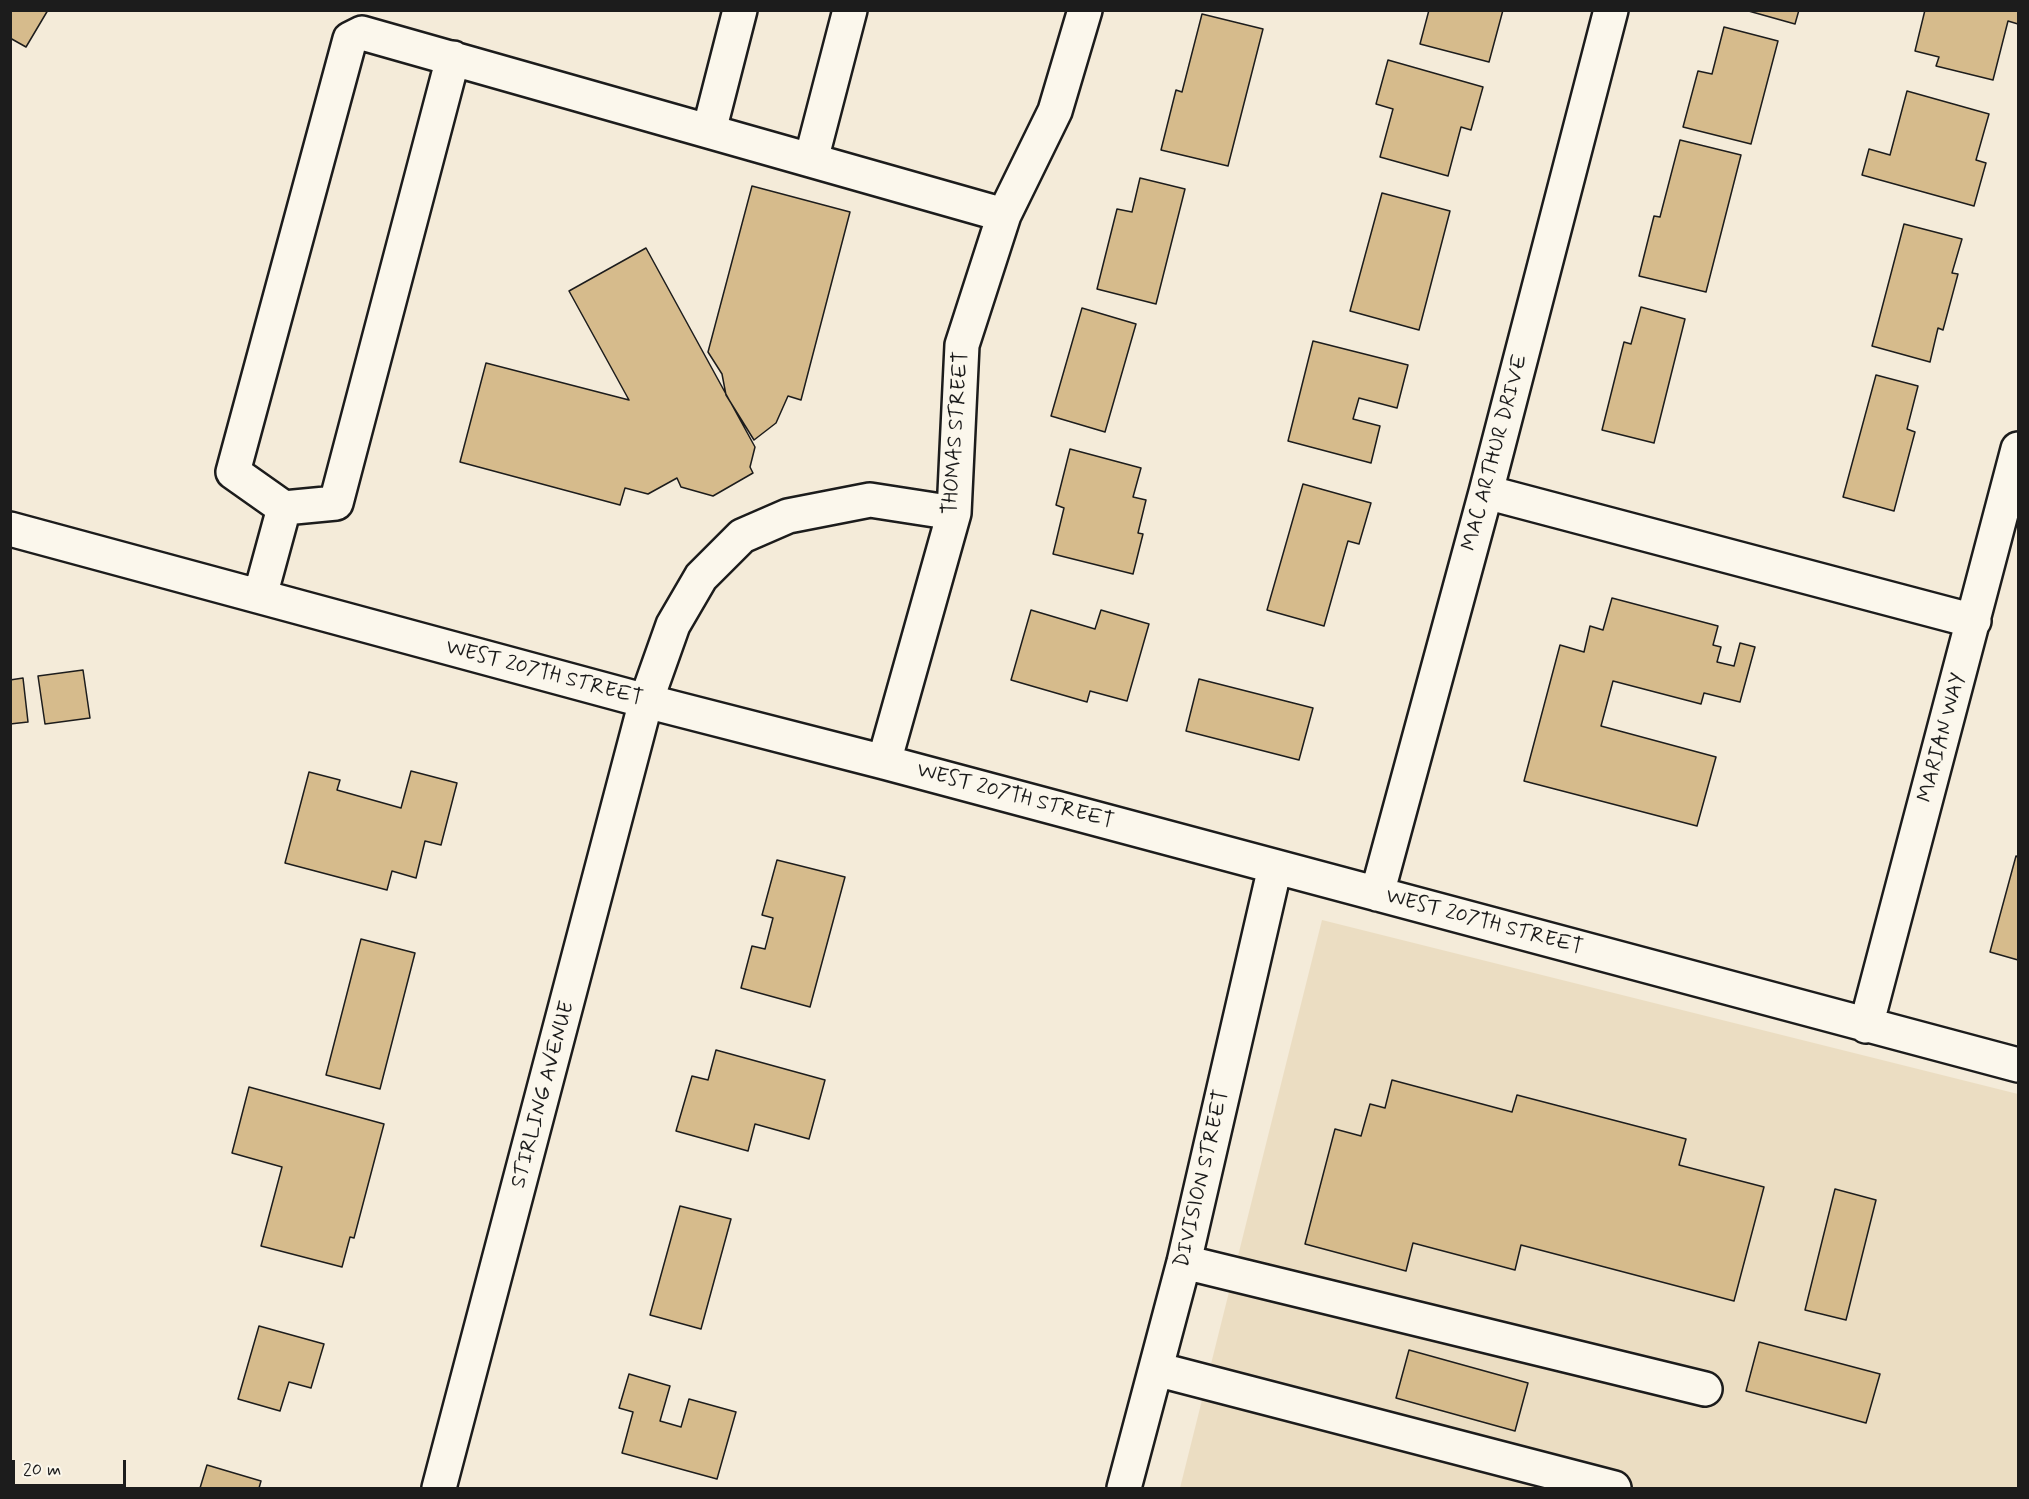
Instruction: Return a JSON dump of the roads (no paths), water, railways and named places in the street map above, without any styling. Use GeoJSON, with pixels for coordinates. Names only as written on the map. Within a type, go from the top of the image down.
{"type":"FeatureCollection","features":[{"type":"Feature","properties":{"kind":"street"},"geometry":{"type":"LineString","coordinates":[[709,131],[740,10]]}},
{"type":"Feature","properties":{"kind":"street"},"geometry":{"type":"LineString","coordinates":[[810,160],[850,10]]}},
{"type":"Feature","properties":{"kind":"street","name":"THOMAS STREET"},"geometry":{"type":"LineString","coordinates":[[884,762],[954,513],[962,345],[1004,215],[1055,111],[1084,10]]}},
{"type":"Feature","properties":{"kind":"street","name":"MAC ARTHUR DRIVE"},"geometry":{"type":"LineString","coordinates":[[1377,894],[1486,492],[1611,10]]}},
{"type":"Feature","properties":{"kind":"street"},"geometry":{"type":"LineString","coordinates":[[453,58],[336,503],[284,508],[232,472],[350,39],[362,33],[453,58],[1004,215]]}},
{"type":"Feature","properties":{"kind":"street","name":"MARIAN WAY"},"geometry":{"type":"LineString","coordinates":[[1866,1026],[2019,449]]}},
{"type":"Feature","properties":{"kind":"street"},"geometry":{"type":"LineString","coordinates":[[1486,492],[1974,621]]}},
{"type":"Feature","properties":{"kind":"street","name":"STIRLING AVENUE"},"geometry":{"type":"LineString","coordinates":[[439,1488],[646,701],[673,624],[701,577],[742,536],[788,516],[870,500],[954,513]]}},
{"type":"Feature","properties":{"kind":"street"},"geometry":{"type":"LineString","coordinates":[[260,596],[284,508]]}},
{"type":"Feature","properties":{"kind":"street","name":"WEST 207TH STREET"},"geometry":{"type":"LineString","coordinates":[[10,529],[646,701],[884,762],[2019,1065]]}},
{"type":"Feature","properties":{"kind":"street","name":"DIVISION STREET"},"geometry":{"type":"LineString","coordinates":[[1124,1488],[1184,1262],[1275,867]]}},
{"type":"Feature","properties":{"kind":"street"},"geometry":{"type":"LineString","coordinates":[[1184,1262],[1705,1389]]}},
{"type":"Feature","properties":{"kind":"street"},"geometry":{"type":"LineString","coordinates":[[1156,1369],[1614,1488]]}}]}
